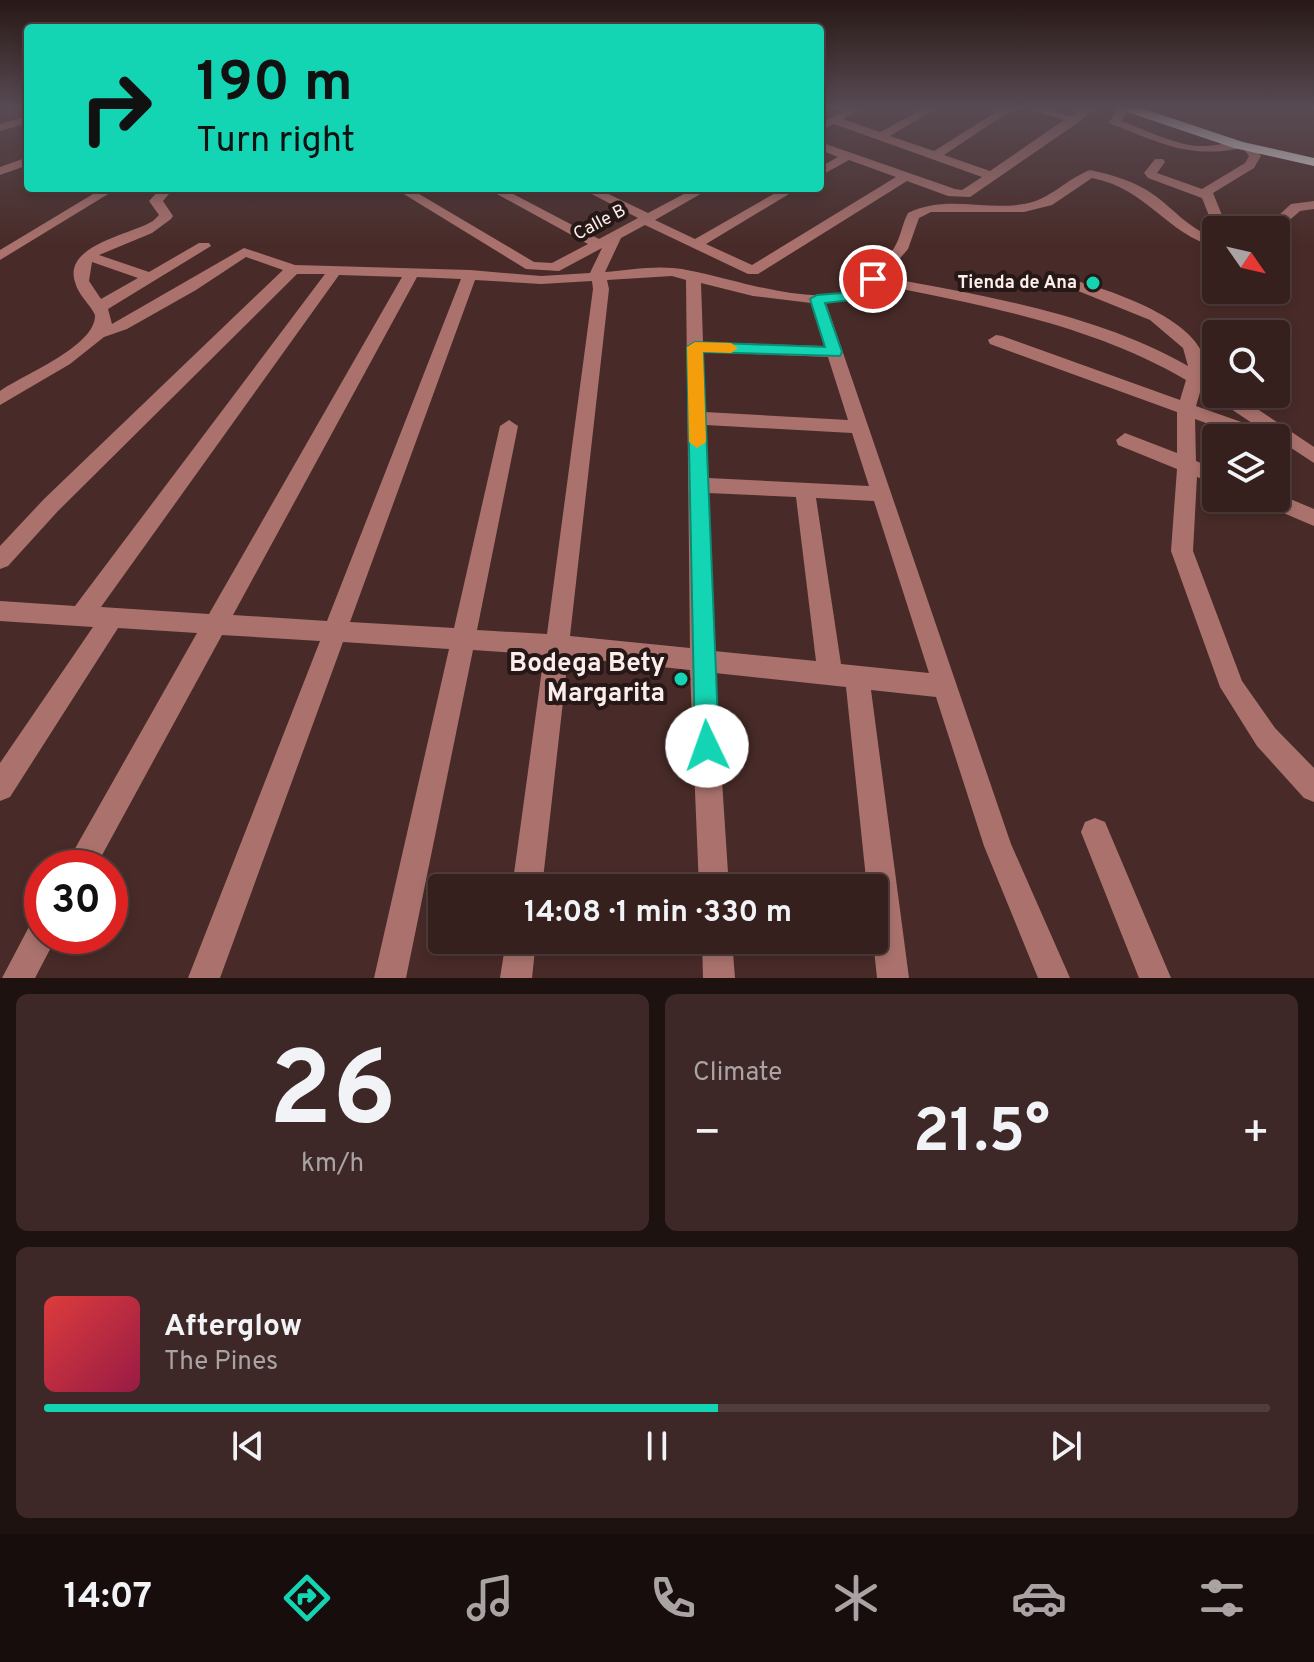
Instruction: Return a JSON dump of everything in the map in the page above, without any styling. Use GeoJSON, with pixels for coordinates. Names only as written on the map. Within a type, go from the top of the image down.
{"type":"FeatureCollection","features":[{"type":"Feature","properties":{"kind":"highway"},"geometry":{"type":"LineString","coordinates":[[1282,155],[1314,162]]}},
{"type":"Feature","properties":{"kind":"street"},"geometry":{"type":"LineString","coordinates":[[844,155],[904,177],[965,194],[1030,155]]}},
{"type":"Feature","properties":{"kind":"street"},"geometry":{"type":"LineString","coordinates":[[936,155],[992,176]]}},
{"type":"Feature","properties":{"kind":"street"},"geometry":{"type":"LineString","coordinates":[[1205,195],[1250,165],[1254,155]]}},
{"type":"Feature","properties":{"kind":"street"},"geometry":{"type":"LineString","coordinates":[[824,170],[848,156]]}},
{"type":"Feature","properties":{"kind":"street"},"geometry":{"type":"LineString","coordinates":[[0,171],[24,162]]}},
{"type":"Feature","properties":{"kind":"street"},"geometry":{"type":"LineString","coordinates":[[1159,162],[1150,173],[1152,175],[1205,195],[1215,216]]}},
{"type":"Feature","properties":{"kind":"street"},"geometry":{"type":"LineString","coordinates":[[0,399],[49,370],[99,333],[121,326],[191,287],[244,252],[293,269],[470,274],[541,280],[598,279],[672,272],[753,291],[817,299],[846,297],[873,279],[901,249],[913,216],[928,208],[1024,208],[1047,202],[1090,174],[1132,187],[1153,200],[1182,228],[1202,237]]}},
{"type":"Feature","properties":{"kind":"street"},"geometry":{"type":"LineString","coordinates":[[599,192],[743,269],[759,269],[904,177]]}},
{"type":"Feature","properties":{"kind":"street"},"geometry":{"type":"LineString","coordinates":[[0,256],[105,192]]}},
{"type":"Feature","properties":{"kind":"street"},"geometry":{"type":"LineString","coordinates":[[99,333],[103,317],[101,306],[87,294],[79,281],[81,268],[88,256],[160,223],[166,216],[156,201],[164,192]]}},
{"type":"Feature","properties":{"kind":"street","name":"Calle B"},"geometry":{"type":"LineString","coordinates":[[412,192],[531,266],[554,268],[697,192]]}},
{"type":"Feature","properties":{"kind":"street"},"geometry":{"type":"LineString","coordinates":[[507,192],[607,240],[597,270],[601,289],[529,874]]}},
{"type":"Feature","properties":{"kind":"street"},"geometry":{"type":"LineString","coordinates":[[694,245],[786,192]]}},
{"type":"Feature","properties":{"kind":"street"},"geometry":{"type":"LineString","coordinates":[[1286,216],[1296,207],[1314,205]]}},
{"type":"Feature","properties":{"kind":"street"},"geometry":{"type":"LineString","coordinates":[[101,306],[204,246]]}},
{"type":"Feature","properties":{"kind":"street"},"geometry":{"type":"LineString","coordinates":[[88,256],[150,277]]}},
{"type":"Feature","properties":{"kind":"street"},"geometry":{"type":"LineString","coordinates":[[0,560],[51,505],[293,269]]}},
{"type":"Feature","properties":{"kind":"street"},"geometry":{"type":"LineString","coordinates":[[81,616],[334,272]]}},
{"type":"Feature","properties":{"kind":"street"},"geometry":{"type":"LineString","coordinates":[[89,850],[412,272]]}},
{"type":"Feature","properties":{"kind":"street"},"geometry":{"type":"LineString","coordinates":[[204,978],[470,274]]}},
{"type":"Feature","properties":{"kind":"street"},"geometry":{"type":"LineString","coordinates":[[693,277],[702,661],[713,874]]}},
{"type":"Feature","properties":{"kind":"street"},"geometry":{"type":"LineString","coordinates":[[873,279],[1025,309],[1152,356],[1202,381]]}},
{"type":"Feature","properties":{"kind":"street"},"geometry":{"type":"LineString","coordinates":[[1058,280],[1109,296],[1156,317],[1191,346],[1198,371],[1187,408],[1182,551],[1232,687],[1266,737],[1314,788]]}},
{"type":"Feature","properties":{"kind":"street"},"geometry":{"type":"LineString","coordinates":[[817,299],[942,686],[998,846],[1054,978]]}},
{"type":"Feature","properties":{"kind":"street"},"geometry":{"type":"LineString","coordinates":[[996,340],[1229,424]]}},
{"type":"Feature","properties":{"kind":"street"},"geometry":{"type":"LineString","coordinates":[[695,347],[834,352]]}},
{"type":"Feature","properties":{"kind":"street"},"geometry":{"type":"LineString","coordinates":[[1243,408],[1314,456]]}},
{"type":"Feature","properties":{"kind":"street"},"geometry":{"type":"LineString","coordinates":[[697,418],[858,427]]}},
{"type":"Feature","properties":{"kind":"street"},"geometry":{"type":"LineString","coordinates":[[390,978],[509,426]]}},
{"type":"Feature","properties":{"kind":"street"},"geometry":{"type":"LineString","coordinates":[[1125,440],[1202,471]]}},
{"type":"Feature","properties":{"kind":"street"},"geometry":{"type":"LineString","coordinates":[[1290,447],[1314,456]]}},
{"type":"Feature","properties":{"kind":"street"},"geometry":{"type":"LineString","coordinates":[[698,485],[880,494]]}},
{"type":"Feature","properties":{"kind":"street"},"geometry":{"type":"LineString","coordinates":[[805,490],[844,676],[893,978]]}},
{"type":"Feature","properties":{"kind":"street"},"geometry":{"type":"LineString","coordinates":[[1290,508],[1314,518]]}},
{"type":"Feature","properties":{"kind":"street"},"geometry":{"type":"LineString","coordinates":[[0,611],[557,645],[942,686]]}},
{"type":"Feature","properties":{"kind":"street"},"geometry":{"type":"LineString","coordinates":[[0,787],[112,618]]}},
{"type":"Feature","properties":{"kind":"street"},"geometry":{"type":"LineString","coordinates":[[1095,832],[1155,978]]}},
{"type":"Feature","properties":{"kind":"street"},"geometry":{"type":"LineString","coordinates":[[18,978],[31,954]]}},
{"type":"Feature","properties":{"kind":"street"},"geometry":{"type":"LineString","coordinates":[[516,978],[519,954]]}},
{"type":"Feature","properties":{"kind":"street"},"geometry":{"type":"LineString","coordinates":[[718,954],[719,978]]}},
{"type":"Feature","properties":{"kind":"slow traffic"},"geometry":{"type":"LineString","coordinates":[[697,442],[695,347],[731,348]]}},
{"type":"Feature","properties":{"kind":"place","name":"Tienda de Ana"},"geometry":{"type":"Point","coordinates":[1093,283]}},
{"type":"Feature","properties":{"kind":"place","name":"Bodega Bety Margarita"},"geometry":{"type":"Point","coordinates":[681,679]}},
{"type":"Feature","properties":{"kind":"route"},"geometry":{"type":"LineString","coordinates":[[707,746],[702,661],[695,347],[834,352],[817,299],[846,297],[873,279]]}}]}
